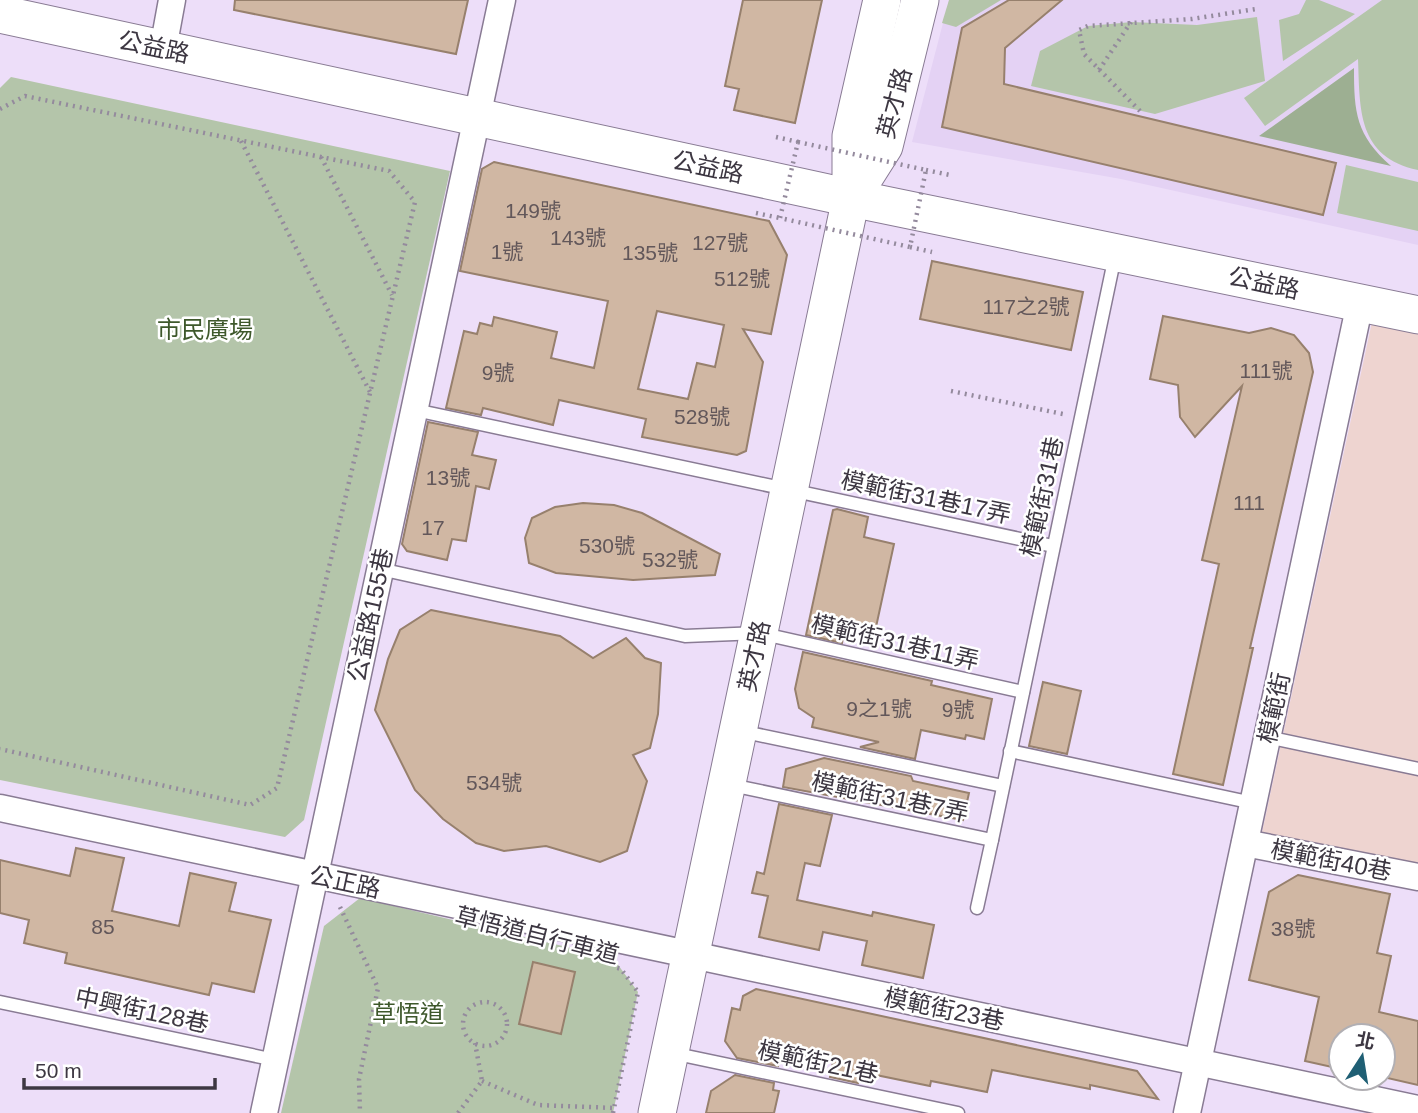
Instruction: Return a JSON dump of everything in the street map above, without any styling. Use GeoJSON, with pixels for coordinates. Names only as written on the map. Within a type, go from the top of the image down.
{"type":"FeatureCollection","features":[{"type":"Feature","properties":{"kind":"main road","name":"英才路"},"geometry":{"type":"LineString","coordinates":[[657,1113],[851,198],[851,136],[882,0]]}},
{"type":"Feature","properties":{"kind":"main road","name":"英才路"},"geometry":{"type":"LineString","coordinates":[[851,198],[884,146],[920,0]]}},
{"type":"Feature","properties":{"kind":"main road","name":"公益路"},"geometry":{"type":"LineString","coordinates":[[0,14],[851,198],[1418,315]]}},
{"type":"Feature","properties":{"kind":"street"},"geometry":{"type":"LineString","coordinates":[[163,49],[172,0]]}},
{"type":"Feature","properties":{"kind":"street","name":"公益路155巷"},"geometry":{"type":"LineString","coordinates":[[264,1113],[502,0]]}},
{"type":"Feature","properties":{"kind":"street","name":"模範街"},"geometry":{"type":"LineString","coordinates":[[1188,1113],[1360,303]]}},
{"type":"Feature","properties":{"kind":"street","name":"公正路"},"geometry":{"type":"LineString","coordinates":[[0,808],[690,955]]}},
{"type":"Feature","properties":{"kind":"street","name":"模範街40巷"},"geometry":{"type":"LineString","coordinates":[[1245,843],[1418,877]]}},
{"type":"Feature","properties":{"kind":"street","name":"模範街23巷"},"geometry":{"type":"LineString","coordinates":[[690,955],[1418,1109]]}},
{"type":"Feature","properties":{"kind":"lane","name":"模範街31巷"},"geometry":{"type":"LineString","coordinates":[[1003,786],[1115,252]]}},
{"type":"Feature","properties":{"kind":"lane","name":"模範街31巷17弄"},"geometry":{"type":"LineString","coordinates":[[415,410],[1053,547]]}},
{"type":"Feature","properties":{"kind":"lane","name":"模範街31巷11弄"},"geometry":{"type":"LineString","coordinates":[[379,569],[685,636],[759,633],[1023,692]]}},
{"type":"Feature","properties":{"kind":"lane"},"geometry":{"type":"LineString","coordinates":[[738,731],[1003,786]]}},
{"type":"Feature","properties":{"kind":"lane"},"geometry":{"type":"LineString","coordinates":[[1268,737],[1418,769]]}},
{"type":"Feature","properties":{"kind":"lane"},"geometry":{"type":"LineString","coordinates":[[1010,751],[1253,803]]}},
{"type":"Feature","properties":{"kind":"lane","name":"模範街31巷7弄"},"geometry":{"type":"LineString","coordinates":[[726,784],[992,840],[1003,786]]}},
{"type":"Feature","properties":{"kind":"lane"},"geometry":{"type":"LineString","coordinates":[[977,908],[992,840]]}},
{"type":"Feature","properties":{"kind":"lane","name":"中興街128巷"},"geometry":{"type":"LineString","coordinates":[[0,1002],[275,1060]]}},
{"type":"Feature","properties":{"kind":"lane","name":"模範街21巷"},"geometry":{"type":"LineString","coordinates":[[669,1052],[958,1113]]}},
{"type":"Feature","properties":{"kind":"path"},"geometry":{"type":"LineString","coordinates":[[1140,111],[1084,54],[1079,30],[1088,26],[1192,19],[1256,9]]}},
{"type":"Feature","properties":{"kind":"path"},"geometry":{"type":"LineString","coordinates":[[1099,71],[1132,22]]}},
{"type":"Feature","properties":{"kind":"path"},"geometry":{"type":"LineString","coordinates":[[0,109],[25,96],[389,171],[415,202],[277,788],[250,805],[0,749]]}},
{"type":"Feature","properties":{"kind":"path"},"geometry":{"type":"LineString","coordinates":[[776,137],[950,175]]}},
{"type":"Feature","properties":{"kind":"path"},"geometry":{"type":"LineString","coordinates":[[241,140],[370,392]]}},
{"type":"Feature","properties":{"kind":"path"},"geometry":{"type":"LineString","coordinates":[[780,218],[798,142]]}},
{"type":"Feature","properties":{"kind":"path"},"geometry":{"type":"LineString","coordinates":[[320,156],[393,296]]}},
{"type":"Feature","properties":{"kind":"path"},"geometry":{"type":"LineString","coordinates":[[910,247],[926,170]]}},
{"type":"Feature","properties":{"kind":"path"},"geometry":{"type":"LineString","coordinates":[[756,213],[932,252]]}},
{"type":"Feature","properties":{"kind":"path"},"geometry":{"type":"LineString","coordinates":[[951,391],[1081,418]]}},
{"type":"Feature","properties":{"kind":"path"},"geometry":{"type":"LineString","coordinates":[[353,909],[340,906],[378,988],[359,1079],[360,1113]]}},
{"type":"Feature","properties":{"kind":"path","name":"草悟道自行車道"},"geometry":{"type":"LineString","coordinates":[[608,966],[621,969],[638,992],[613,1110]]}},
{"type":"Feature","properties":{"kind":"path"},"geometry":{"type":"LineString","coordinates":[[458,1113],[482,1081],[475,1043],[465,1032],[464,1017],[467,1010],[479,1002],[493,1003],[504,1012],[508,1025],[506,1032],[497,1043],[475,1043]]}},
{"type":"Feature","properties":{"kind":"path"},"geometry":{"type":"LineString","coordinates":[[482,1081],[538,1105],[613,1110]]}},
{"type":"Feature","properties":{"kind":"shaded area"},"geometry":{"type":"Polygon","coordinates":[[[949,0],[1418,0],[1418,245],[1121,179],[912,142],[949,0]]]}},
{"type":"Feature","properties":{"kind":"shaded area"},"geometry":{"type":"Polygon","coordinates":[[[1372,322],[1418,332],[1418,871],[1261,837],[1372,322]]]}},
{"type":"Feature","properties":{"kind":"green space"},"geometry":{"type":"Polygon","coordinates":[[[949,0],[1001,0],[956,27],[942,23],[949,0]]]}},
{"type":"Feature","properties":{"kind":"green space"},"geometry":{"type":"Polygon","coordinates":[[[1306,0],[1319,0],[1355,14],[1283,61],[1279,20],[1299,14],[1306,0]]]}},
{"type":"Feature","properties":{"kind":"green space"},"geometry":{"type":"Polygon","coordinates":[[[1382,0],[1418,0],[1418,170],[1398,164],[1383,154],[1373,142],[1362,113],[1358,59],[1265,126],[1244,98],[1382,0]]]}},
{"type":"Feature","properties":{"kind":"green space"},"geometry":{"type":"Polygon","coordinates":[[[1257,17],[1265,81],[1155,114],[1031,86],[1040,51],[1088,26],[1132,22],[1197,25],[1257,17]]]}},
{"type":"Feature","properties":{"kind":"green space"},"geometry":{"type":"Polygon","coordinates":[[[1354,68],[1359,122],[1370,144],[1391,166],[1259,136],[1354,68]]]}},
{"type":"Feature","properties":{"kind":"green space","name":"市民廣場"},"geometry":{"type":"Polygon","coordinates":[[[11,77],[450,171],[304,820],[285,837],[0,780],[0,88],[11,77]]]}},
{"type":"Feature","properties":{"kind":"green space"},"geometry":{"type":"Polygon","coordinates":[[[1346,165],[1418,182],[1418,231],[1337,213],[1346,165]]]}},
{"type":"Feature","properties":{"kind":"green space","name":"草悟道"},"geometry":{"type":"Polygon","coordinates":[[[360,898],[613,958],[638,992],[613,1113],[281,1113],[324,926],[360,898]]]}},
{"type":"Feature","properties":{"kind":"building"},"geometry":{"type":"Polygon","coordinates":[[[235,0],[468,0],[456,54],[234,10],[235,0]]]}},
{"type":"Feature","properties":{"kind":"building"},"geometry":{"type":"Polygon","coordinates":[[[743,0],[822,0],[795,123],[734,110],[739,89],[725,86],[743,0]]]}},
{"type":"Feature","properties":{"kind":"building"},"geometry":{"type":"Polygon","coordinates":[[[1009,0],[1062,0],[1005,48],[1004,84],[1336,163],[1323,215],[942,127],[962,28],[1009,0]]]}},
{"type":"Feature","properties":{"kind":"building"},"geometry":{"type":"Polygon","coordinates":[[[494,162],[769,221],[787,255],[771,334],[743,329],[763,362],[746,451],[737,455],[642,437],[646,419],[559,400],[553,425],[483,408],[481,415],[446,408],[464,331],[477,334],[480,323],[492,326],[494,317],[557,332],[551,358],[594,368],[608,301],[460,271],[482,169],[494,162]],[[657,311],[638,389],[688,399],[697,363],[715,367],[724,325],[657,311]]]}},
{"type":"Feature","properties":{"kind":"building"},"geometry":{"type":"Polygon","coordinates":[[[932,261],[1083,292],[1071,350],[920,319],[932,261]]]}},
{"type":"Feature","properties":{"kind":"building"},"geometry":{"type":"Polygon","coordinates":[[[1163,316],[1249,333],[1271,328],[1294,335],[1309,353],[1313,372],[1250,648],[1253,648],[1223,785],[1173,774],[1219,564],[1202,560],[1242,386],[1195,437],[1180,417],[1178,385],[1150,379],[1163,316]]]}},
{"type":"Feature","properties":{"kind":"building"},"geometry":{"type":"Polygon","coordinates":[[[428,422],[478,432],[472,455],[496,460],[489,489],[476,486],[466,541],[452,539],[447,560],[407,551],[402,544],[428,422]]]}},
{"type":"Feature","properties":{"kind":"building"},"geometry":{"type":"Polygon","coordinates":[[[583,503],[614,505],[642,513],[720,554],[715,575],[633,580],[556,573],[529,563],[525,538],[532,518],[555,507],[583,503]]]}},
{"type":"Feature","properties":{"kind":"building"},"geometry":{"type":"Polygon","coordinates":[[[833,510],[868,517],[864,537],[894,544],[876,627],[846,620],[842,643],[806,635],[833,510]]]}},
{"type":"Feature","properties":{"kind":"building"},"geometry":{"type":"Polygon","coordinates":[[[431,610],[560,636],[593,658],[626,638],[645,658],[661,663],[658,714],[650,748],[633,755],[647,781],[627,851],[600,862],[546,846],[504,851],[476,843],[443,819],[415,790],[375,710],[388,659],[400,630],[431,610]]]}},
{"type":"Feature","properties":{"kind":"building"},"geometry":{"type":"Polygon","coordinates":[[[803,652],[932,681],[931,685],[992,699],[984,739],[966,735],[965,739],[921,730],[915,759],[860,747],[879,742],[812,727],[814,718],[799,708],[795,689],[803,652]]]}},
{"type":"Feature","properties":{"kind":"building"},"geometry":{"type":"Polygon","coordinates":[[[1043,682],[1081,691],[1067,754],[1029,746],[1043,682]]]}},
{"type":"Feature","properties":{"kind":"building"},"geometry":{"type":"Polygon","coordinates":[[[824,758],[911,776],[913,781],[969,793],[963,820],[783,787],[786,769],[824,758]]]}},
{"type":"Feature","properties":{"kind":"building"},"geometry":{"type":"Polygon","coordinates":[[[779,804],[832,815],[820,866],[805,863],[797,900],[872,916],[873,912],[934,925],[923,978],[862,965],[867,941],[823,932],[819,950],[759,937],[768,896],[752,893],[757,872],[764,874],[779,804]]]}},
{"type":"Feature","properties":{"kind":"building"},"geometry":{"type":"Polygon","coordinates":[[[76,848],[124,858],[112,911],[179,926],[190,873],[236,883],[229,911],[271,920],[254,992],[212,983],[209,995],[65,963],[67,953],[24,943],[29,920],[0,913],[0,860],[70,876],[76,848]]]}},
{"type":"Feature","properties":{"kind":"building"},"geometry":{"type":"Polygon","coordinates":[[[1298,875],[1390,894],[1377,953],[1391,956],[1379,1012],[1418,1021],[1418,1085],[1397,1080],[1397,1022],[1327,1022],[1327,1066],[1305,1061],[1319,997],[1249,980],[1269,892],[1298,875]]]}},
{"type":"Feature","properties":{"kind":"building"},"geometry":{"type":"Polygon","coordinates":[[[533,962],[575,972],[561,1034],[519,1024],[533,962]]]}},
{"type":"Feature","properties":{"kind":"building"},"geometry":{"type":"Polygon","coordinates":[[[756,989],[1137,1071],[1158,1099],[992,1070],[987,1092],[931,1081],[930,1086],[861,1072],[858,1083],[830,1077],[833,1062],[781,1051],[778,1066],[737,1058],[725,1041],[732,1008],[740,1010],[743,996],[756,989]]]}},
{"type":"Feature","properties":{"kind":"building"},"geometry":{"type":"Polygon","coordinates":[[[735,1075],[774,1083],[773,1090],[779,1091],[774,1113],[706,1113],[711,1091],[735,1075]]]}}]}
